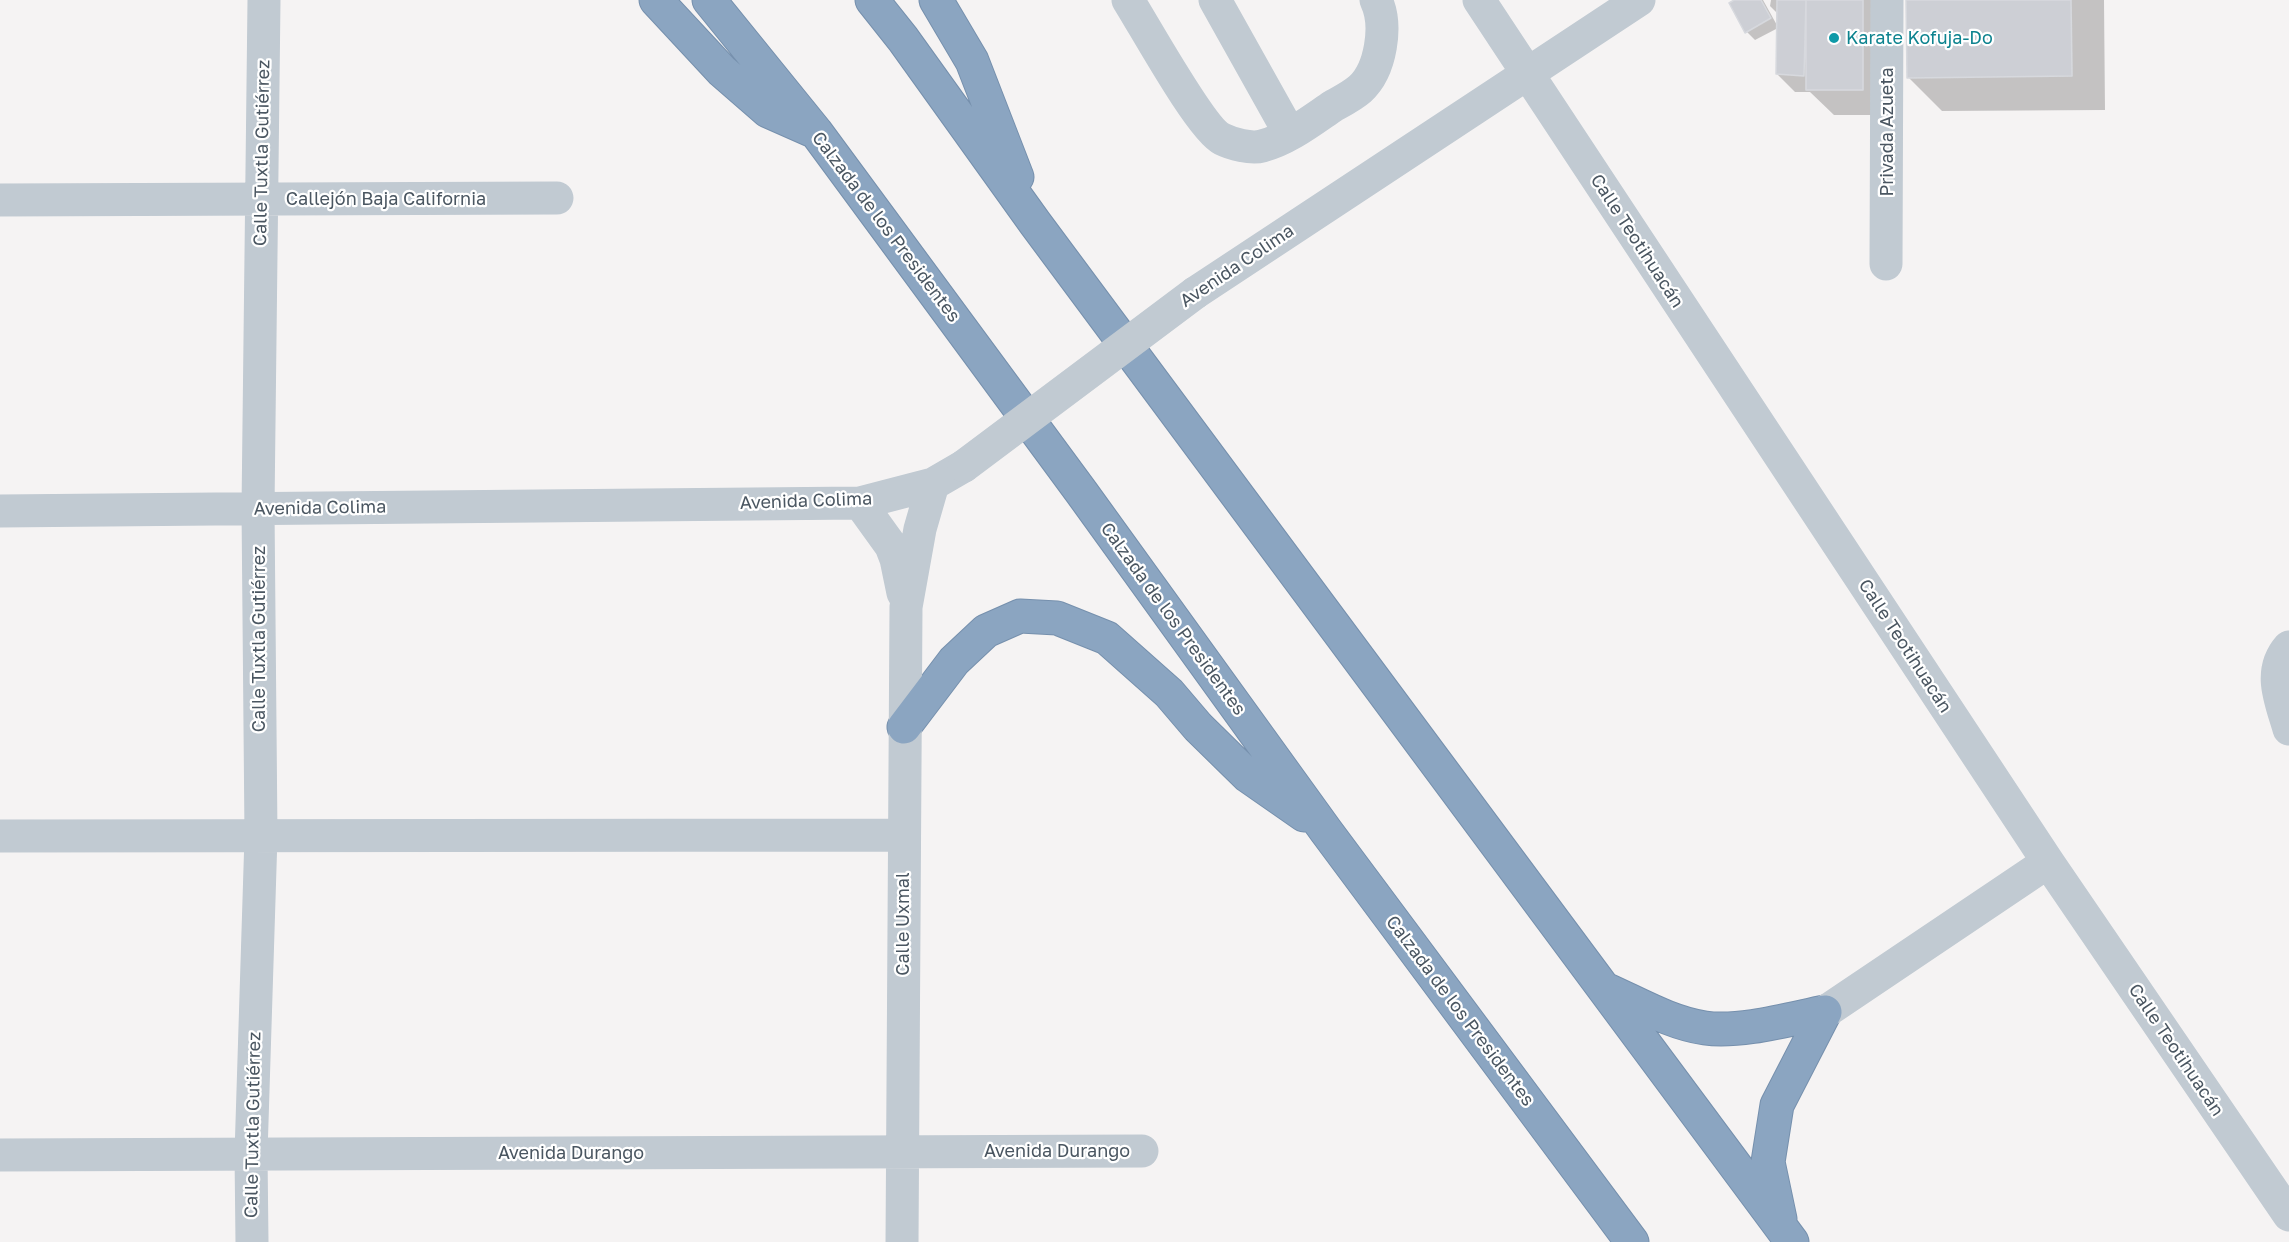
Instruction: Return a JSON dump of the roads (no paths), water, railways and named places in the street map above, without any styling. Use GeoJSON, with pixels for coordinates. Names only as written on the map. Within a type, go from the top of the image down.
{"type":"FeatureCollection","features":[{"type":"Feature","properties":{"kind":"highway"},"geometry":{"type":"LineString","coordinates":[[656,0],[722,71],[768,111],[816,132]]}},
{"type":"Feature","properties":{"kind":"highway","name":"Calzada de los Presidentes"},"geometry":{"type":"LineString","coordinates":[[710,0],[816,132],[1082,493],[1326,831],[1632,1242]]}},
{"type":"Feature","properties":{"kind":"highway"},"geometry":{"type":"LineString","coordinates":[[872,0],[1787,1235]]}},
{"type":"Feature","properties":{"kind":"highway"},"geometry":{"type":"LineString","coordinates":[[936,0],[972,61],[1035,223]]}},
{"type":"Feature","properties":{"kind":"highway"},"geometry":{"type":"LineString","coordinates":[[904,727],[954,661],[986,631],[1020,616],[1057,618],[1107,638],[1169,693],[1198,727],[1248,776],[1326,831]]}},
{"type":"Feature","properties":{"kind":"highway"},"geometry":{"type":"LineString","coordinates":[[1603,988],[1674,1020],[1706,1029],[1754,1027],[1825,1012]]}},
{"type":"Feature","properties":{"kind":"highway"},"geometry":{"type":"LineString","coordinates":[[1787,1235],[1768,1162],[1777,1105],[1825,1012]]}},
{"type":"Feature","properties":{"kind":"street","name":"Calle Tuxtla Gutiérrez"},"geometry":{"type":"LineString","coordinates":[[252,1242],[251,1154],[261,836],[258,508],[264,0]]}},
{"type":"Feature","properties":{"kind":"street"},"geometry":{"type":"LineString","coordinates":[[1128,0],[1201,117],[1220,138],[1260,147],[1290,135],[1361,88],[1377,62],[1383,38],[1380,7],[1376,0]]}},
{"type":"Feature","properties":{"kind":"street"},"geometry":{"type":"LineString","coordinates":[[1215,0],[1290,135]]}},
{"type":"Feature","properties":{"kind":"street","name":"Calle Teotihuacán"},"geometry":{"type":"LineString","coordinates":[[1479,0],[2048,862],[2289,1215]]}},
{"type":"Feature","properties":{"kind":"street","name":"Avenida Colima"},"geometry":{"type":"LineString","coordinates":[[0,512],[861,503],[933,484],[964,466],[1195,293],[1640,0]]}},
{"type":"Feature","properties":{"kind":"street","name":"Privada Azueta"},"geometry":{"type":"LineString","coordinates":[[1886,264],[1887,0]]}},
{"type":"Feature","properties":{"kind":"street","name":"Callejón Baja California"},"geometry":{"type":"LineString","coordinates":[[0,200],[557,198]]}},
{"type":"Feature","properties":{"kind":"street","name":"Calle Uxmal"},"geometry":{"type":"LineString","coordinates":[[902,1242],[906,607],[920,529],[933,484]]}},
{"type":"Feature","properties":{"kind":"street","name":"Calle Uxmal"},"geometry":{"type":"LineString","coordinates":[[861,503],[891,546],[906,607]]}},
{"type":"Feature","properties":{"kind":"street"},"geometry":{"type":"LineString","coordinates":[[2289,647],[2277,664],[2277,684],[2289,729]]}},
{"type":"Feature","properties":{"kind":"street"},"geometry":{"type":"LineString","coordinates":[[0,836],[904,835]]}},
{"type":"Feature","properties":{"kind":"street"},"geometry":{"type":"LineString","coordinates":[[1825,1012],[2048,862]]}},
{"type":"Feature","properties":{"kind":"street","name":"Avenida Durango"},"geometry":{"type":"LineString","coordinates":[[0,1155],[1142,1151]]}},
{"type":"Feature","properties":{"kind":"place","name":"Karate Kofuja-Do"},"geometry":{"type":"Point","coordinates":[1834,38]}}]}
